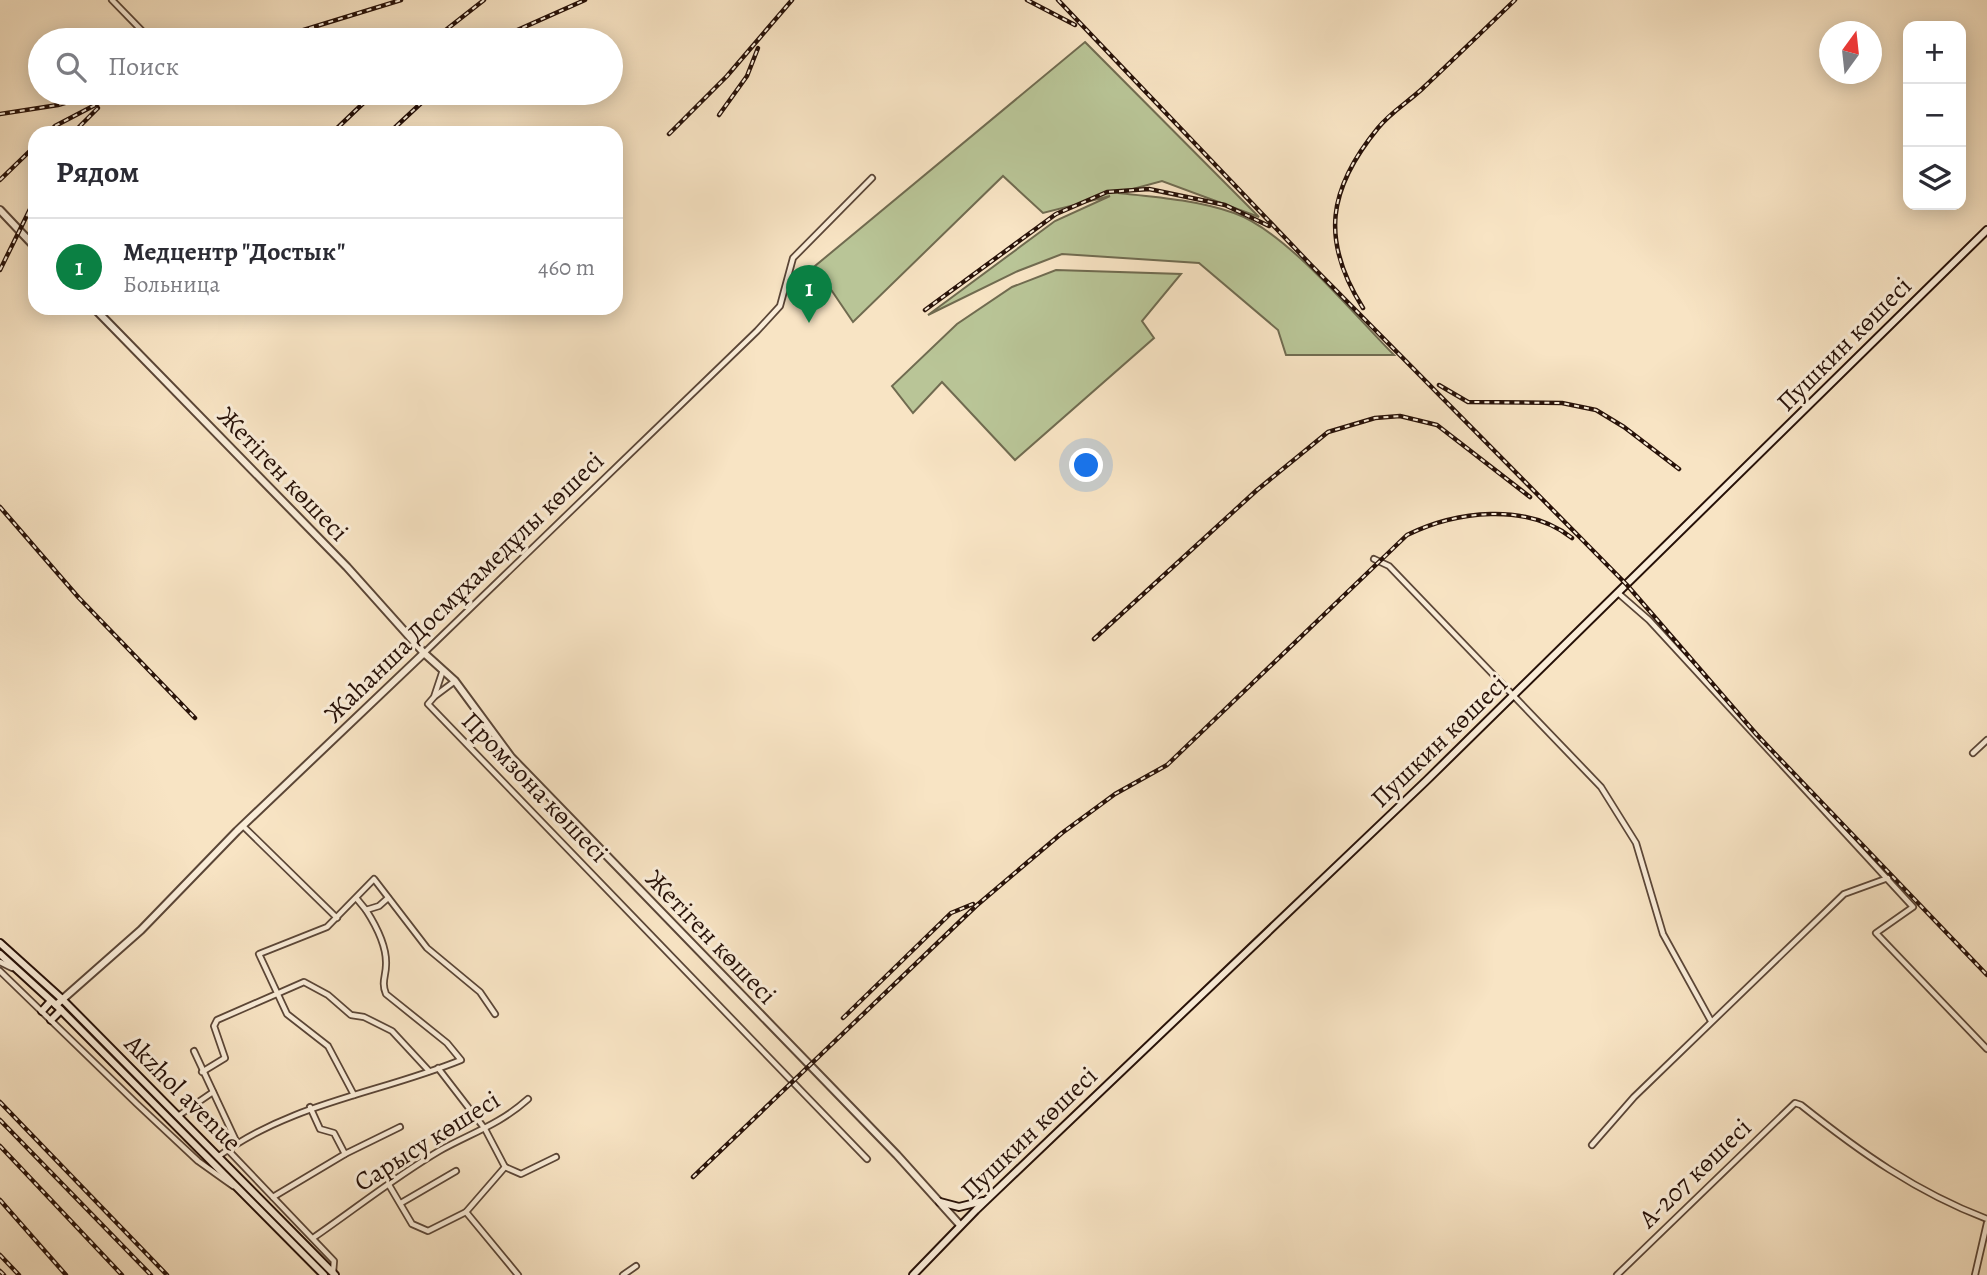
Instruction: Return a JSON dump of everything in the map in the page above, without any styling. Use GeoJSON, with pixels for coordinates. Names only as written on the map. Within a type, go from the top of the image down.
{"type":"FeatureCollection","features":[{"type":"Feature","properties":{"kind":"main road"},"geometry":{"type":"LineString","coordinates":[[0,210],[28,240]]}},
{"type":"Feature","properties":{"kind":"main road","name":"Пушкин көшесі"},"geometry":{"type":"LineString","coordinates":[[913,1275],[960,1225],[1513,696],[1987,230]]}},
{"type":"Feature","properties":{"kind":"main road","name":"Жетіген көшесі"},"geometry":{"type":"LineString","coordinates":[[101,315],[346,567],[424,653],[456,681],[511,757],[960,1225]]}},
{"type":"Feature","properties":{"kind":"main road","name":"Жаһанша Досмұхамедұлы көшесі"},"geometry":{"type":"LineString","coordinates":[[56,1005],[141,930],[243,826],[424,653]]}},
{"type":"Feature","properties":{"kind":"main road","name":"Akzhol avenue"},"geometry":{"type":"LineString","coordinates":[[0,943],[62,999],[334,1274]]}},
{"type":"Feature","properties":{"kind":"main road","name":"Akzhol avenue"},"geometry":{"type":"LineString","coordinates":[[0,954],[56,1005],[324,1275]]}},
{"type":"Feature","properties":{"kind":"main road"},"geometry":{"type":"LineString","coordinates":[[42,1011],[56,1005]]}},
{"type":"Feature","properties":{"kind":"main road"},"geometry":{"type":"LineString","coordinates":[[51,1020],[56,1005]]}},
{"type":"Feature","properties":{"kind":"main road"},"geometry":{"type":"LineString","coordinates":[[940,1202],[959,1207],[988,1199]]}},
{"type":"Feature","properties":{"kind":"street"},"geometry":{"type":"LineString","coordinates":[[112,0],[139,28]]}},
{"type":"Feature","properties":{"kind":"street","name":"Жаһанша Досмұхамедұлы көшесі"},"geometry":{"type":"LineString","coordinates":[[424,653],[757,331],[780,306],[793,258],[872,178]]}},
{"type":"Feature","properties":{"kind":"street"},"geometry":{"type":"LineString","coordinates":[[1374,559],[1389,566],[1601,787],[1636,843],[1663,934],[1711,1021]]}},
{"type":"Feature","properties":{"kind":"street"},"geometry":{"type":"LineString","coordinates":[[1618,593],[1648,620],[1913,907],[1876,933],[1987,1049]]}},
{"type":"Feature","properties":{"kind":"street"},"geometry":{"type":"LineString","coordinates":[[434,697],[443,669]]}},
{"type":"Feature","properties":{"kind":"street"},"geometry":{"type":"LineString","coordinates":[[434,697],[456,681]]}},
{"type":"Feature","properties":{"kind":"street","name":"Промзона көшесі"},"geometry":{"type":"LineString","coordinates":[[434,697],[428,705],[867,1159]]}},
{"type":"Feature","properties":{"kind":"street"},"geometry":{"type":"LineString","coordinates":[[1973,753],[1987,740]]}},
{"type":"Feature","properties":{"kind":"street"},"geometry":{"type":"LineString","coordinates":[[243,826],[337,918]]}},
{"type":"Feature","properties":{"kind":"street"},"geometry":{"type":"LineString","coordinates":[[1592,1145],[1634,1097],[1673,1063],[1711,1021],[1843,894],[1888,878]]}},
{"type":"Feature","properties":{"kind":"street"},"geometry":{"type":"LineString","coordinates":[[355,1095],[332,1051],[292,1020],[275,992],[258,954],[327,927],[374,879],[426,948],[480,992],[495,1014]]}},
{"type":"Feature","properties":{"kind":"street"},"geometry":{"type":"LineString","coordinates":[[366,910],[379,906],[388,898]]}},
{"type":"Feature","properties":{"kind":"street"},"geometry":{"type":"LineString","coordinates":[[219,1156],[237,1143],[310,1107],[461,1060],[447,1043],[386,993],[383,982],[386,959],[374,923],[357,899]]}},
{"type":"Feature","properties":{"kind":"street"},"geometry":{"type":"LineString","coordinates":[[0,962],[18,970]]}},
{"type":"Feature","properties":{"kind":"street"},"geometry":{"type":"LineString","coordinates":[[0,971],[198,1161],[233,1186]]}},
{"type":"Feature","properties":{"kind":"street"},"geometry":{"type":"LineString","coordinates":[[202,1072],[225,1058],[214,1026],[217,1020],[275,992],[304,982],[328,995],[351,1015],[364,1017],[392,1031],[429,1071]]}},
{"type":"Feature","properties":{"kind":"street"},"geometry":{"type":"LineString","coordinates":[[194,1051],[237,1143]]}},
{"type":"Feature","properties":{"kind":"street"},"geometry":{"type":"LineString","coordinates":[[438,1068],[485,1129],[505,1167],[521,1174],[556,1157]]}},
{"type":"Feature","properties":{"kind":"street"},"geometry":{"type":"LineString","coordinates":[[178,1116],[213,1092]]}},
{"type":"Feature","properties":{"kind":"street","name":"Сарысу көшесі"},"geometry":{"type":"LineString","coordinates":[[313,1238],[442,1150],[497,1125],[528,1099]]}},
{"type":"Feature","properties":{"kind":"street","name":"А-207 көшесі"},"geometry":{"type":"LineString","coordinates":[[1618,1275],[1761,1136],[1789,1104],[1801,1104],[1880,1166],[1912,1186],[1987,1221]]}},
{"type":"Feature","properties":{"kind":"street"},"geometry":{"type":"LineString","coordinates":[[310,1107],[320,1129],[334,1133],[345,1154]]}},
{"type":"Feature","properties":{"kind":"street"},"geometry":{"type":"LineString","coordinates":[[273,1197],[345,1154],[400,1127]]}},
{"type":"Feature","properties":{"kind":"street"},"geometry":{"type":"LineString","coordinates":[[228,1150],[334,1261],[334,1274]]}},
{"type":"Feature","properties":{"kind":"street"},"geometry":{"type":"LineString","coordinates":[[389,1185],[412,1224],[428,1231],[466,1212],[505,1167]]}},
{"type":"Feature","properties":{"kind":"street"},"geometry":{"type":"LineString","coordinates":[[401,1203],[456,1171]]}},
{"type":"Feature","properties":{"kind":"street"},"geometry":{"type":"LineString","coordinates":[[466,1212],[518,1275]]}},
{"type":"Feature","properties":{"kind":"street"},"geometry":{"type":"LineString","coordinates":[[1975,1275],[1987,1221]]}},
{"type":"Feature","properties":{"kind":"street"},"geometry":{"type":"LineString","coordinates":[[623,1275],[636,1266]]}},
{"type":"Feature","properties":{"kind":"green space"},"geometry":{"type":"Polygon","coordinates":[[[1085,42],[1259,217],[1162,181],[1118,193],[1206,205],[1234,213],[1254,223],[1297,255],[1394,355],[1286,355],[1278,330],[1199,263],[1062,254],[1018,271],[928,315],[1055,221],[1110,196],[1043,213],[1003,176],[853,322],[815,266],[1085,42]]]}},
{"type":"Feature","properties":{"kind":"green space"},"geometry":{"type":"Polygon","coordinates":[[[1056,270],[1181,274],[1142,321],[1154,338],[1015,460],[942,382],[913,413],[892,386],[957,324],[1012,287],[1056,270]]]}},
{"type":"Feature","properties":{"kind":"railway"},"geometry":{"type":"LineString","coordinates":[[310,28],[401,0]]}},
{"type":"Feature","properties":{"kind":"railway"},"geometry":{"type":"LineString","coordinates":[[448,28],[484,0]]}},
{"type":"Feature","properties":{"kind":"railway"},"geometry":{"type":"LineString","coordinates":[[522,28],[585,0]]}},
{"type":"Feature","properties":{"kind":"railway"},"geometry":{"type":"LineString","coordinates":[[669,134],[727,76],[792,0]]}},
{"type":"Feature","properties":{"kind":"railway"},"geometry":{"type":"LineString","coordinates":[[1027,0],[1075,25]]}},
{"type":"Feature","properties":{"kind":"railway"},"geometry":{"type":"LineString","coordinates":[[1058,0],[1311,265],[1627,585],[1757,735],[1987,975]]}},
{"type":"Feature","properties":{"kind":"railway"},"geometry":{"type":"LineString","coordinates":[[1363,308],[1340,260],[1336,237],[1340,194],[1349,172],[1361,150],[1383,123],[1515,0]]}},
{"type":"Feature","properties":{"kind":"railway"},"geometry":{"type":"LineString","coordinates":[[719,115],[747,76],[758,48]]}},
{"type":"Feature","properties":{"kind":"railway"},"geometry":{"type":"LineString","coordinates":[[0,114],[58,105]]}},
{"type":"Feature","properties":{"kind":"railway"},"geometry":{"type":"LineString","coordinates":[[55,126],[95,105]]}},
{"type":"Feature","properties":{"kind":"railway"},"geometry":{"type":"LineString","coordinates":[[339,126],[361,105]]}},
{"type":"Feature","properties":{"kind":"railway"},"geometry":{"type":"LineString","coordinates":[[397,126],[419,105]]}},
{"type":"Feature","properties":{"kind":"railway"},"geometry":{"type":"LineString","coordinates":[[80,126],[98,108]]}},
{"type":"Feature","properties":{"kind":"railway"},"geometry":{"type":"LineString","coordinates":[[0,180],[28,153]]}},
{"type":"Feature","properties":{"kind":"railway"},"geometry":{"type":"LineString","coordinates":[[925,310],[1056,214],[1107,192],[1149,189],[1225,205],[1269,226]]}},
{"type":"Feature","properties":{"kind":"railway"},"geometry":{"type":"LineString","coordinates":[[0,270],[28,213]]}},
{"type":"Feature","properties":{"kind":"railway"},"geometry":{"type":"LineString","coordinates":[[1439,385],[1468,402],[1562,403],[1596,410],[1624,427],[1679,469]]}},
{"type":"Feature","properties":{"kind":"railway"},"geometry":{"type":"LineString","coordinates":[[1094,639],[1257,490],[1328,432],[1375,418],[1400,416],[1437,425],[1530,497]]}},
{"type":"Feature","properties":{"kind":"railway"},"geometry":{"type":"LineString","coordinates":[[0,507],[79,598],[195,718]]}},
{"type":"Feature","properties":{"kind":"railway"},"geometry":{"type":"LineString","coordinates":[[693,1177],[976,906],[1062,833],[1115,794],[1167,765],[1407,535],[1447,520],[1491,514],[1534,519],[1572,538]]}},
{"type":"Feature","properties":{"kind":"railway"},"geometry":{"type":"LineString","coordinates":[[843,1018],[951,913],[973,904]]}},
{"type":"Feature","properties":{"kind":"railway"},"geometry":{"type":"LineString","coordinates":[[0,1102],[167,1275]]}},
{"type":"Feature","properties":{"kind":"railway"},"geometry":{"type":"LineString","coordinates":[[0,1120],[151,1275]]}},
{"type":"Feature","properties":{"kind":"railway"},"geometry":{"type":"LineString","coordinates":[[0,1146],[122,1275]]}},
{"type":"Feature","properties":{"kind":"railway"},"geometry":{"type":"LineString","coordinates":[[0,1200],[66,1275]]}},
{"type":"Feature","properties":{"kind":"railway"},"geometry":{"type":"LineString","coordinates":[[0,1255],[19,1275]]}},
{"type":"Feature","properties":{"kind":"railway"},"geometry":{"type":"LineString","coordinates":[[0,1271],[4,1275]]}},
{"type":"Feature","properties":{"kind":"place","name":"Медцентр \"Достык\""},"geometry":{"type":"Point","coordinates":[809,323]}}]}
